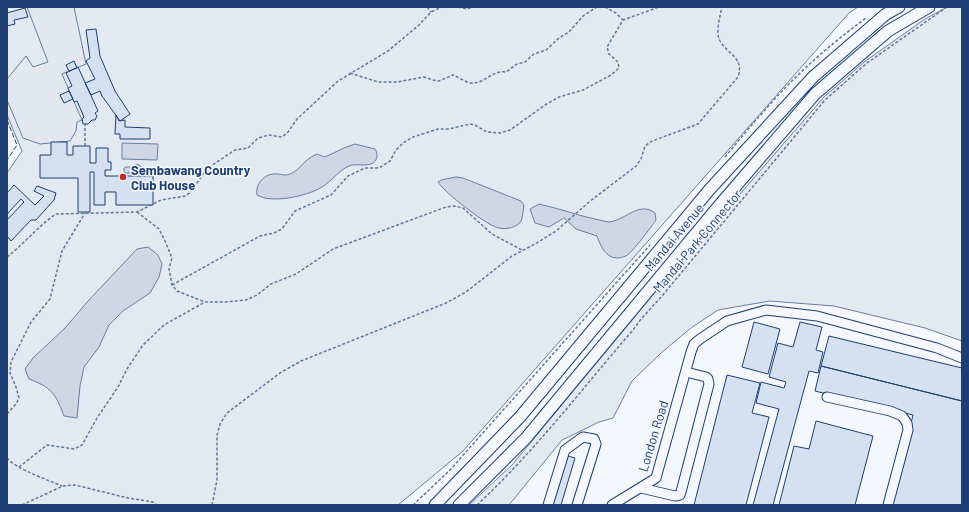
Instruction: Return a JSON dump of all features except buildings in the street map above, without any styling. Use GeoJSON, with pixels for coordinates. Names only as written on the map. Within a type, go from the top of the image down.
{"type":"FeatureCollection","features":[{"type":"Feature","properties":{"kind":"main road","name":"Mandai Avenue"},"geometry":{"type":"LineString","coordinates":[[435,505],[520,417],[710,189],[813,78],[886,14],[899,7]]}},
{"type":"Feature","properties":{"kind":"main road","name":"Mandai Avenue"},"geometry":{"type":"LineString","coordinates":[[459,505],[526,438],[717,208],[815,94],[888,31],[929,7]]}},
{"type":"Feature","properties":{"kind":"lane","name":"London Road"},"geometry":{"type":"LineString","coordinates":[[612,505],[656,478],[694,344],[727,321],[766,310],[817,316],[937,348],[962,358]]}},
{"type":"Feature","properties":{"kind":"lane"},"geometry":{"type":"LineString","coordinates":[[641,488],[675,496],[680,495],[710,384],[707,378],[686,372]]}},
{"type":"Feature","properties":{"kind":"lane"},"geometry":{"type":"LineString","coordinates":[[827,397],[890,411],[902,416],[907,423],[908,430],[888,505]]}},
{"type":"Feature","properties":{"kind":"lane"},"geometry":{"type":"LineString","coordinates":[[548,505],[565,450],[583,437],[594,439],[596,444],[577,505]]}},
{"type":"Feature","properties":{"kind":"path"},"geometry":{"type":"LineString","coordinates":[[427,7],[431,12]]}},
{"type":"Feature","properties":{"kind":"path"},"geometry":{"type":"LineString","coordinates":[[7,257],[56,214],[137,212],[161,200],[185,196],[191,192],[208,168],[235,150],[248,148],[258,138],[269,135],[282,137],[288,132],[297,119],[338,81],[388,51],[419,25],[431,12],[442,7]]}},
{"type":"Feature","properties":{"kind":"path"},"geometry":{"type":"LineString","coordinates":[[458,7],[467,9],[473,7]]}},
{"type":"Feature","properties":{"kind":"path"},"geometry":{"type":"LineString","coordinates":[[350,73],[378,82],[397,82],[424,77],[439,81],[453,75],[470,83],[481,81],[499,71],[506,72],[517,64],[525,62],[534,54],[546,50],[559,38],[569,32],[583,16],[597,7]]}},
{"type":"Feature","properties":{"kind":"path"},"geometry":{"type":"LineString","coordinates":[[605,7],[616,13],[623,20]]}},
{"type":"Feature","properties":{"kind":"path"},"geometry":{"type":"LineString","coordinates":[[172,285],[260,236],[274,233],[282,229],[295,211],[331,195],[348,176],[366,168],[379,168],[390,161],[396,150],[403,143],[413,137],[438,128],[449,129],[470,124],[475,125],[487,132],[500,133],[510,130],[559,96],[583,90],[611,75],[619,68],[618,62],[609,54],[607,47],[623,20],[659,7]]}},
{"type":"Feature","properties":{"kind":"path"},"geometry":{"type":"LineString","coordinates":[[212,505],[217,480],[217,435],[220,424],[227,413],[280,373],[301,361],[446,303],[466,292],[512,256],[556,231],[589,202],[636,166],[641,159],[645,146],[652,141],[698,124],[738,77],[740,70],[738,62],[720,40],[718,33],[722,7]]}},
{"type":"Feature","properties":{"kind":"path","name":"Mandai Park Connector"},"geometry":{"type":"LineString","coordinates":[[477,505],[520,462],[546,433],[825,100],[867,63],[947,7]]}},
{"type":"Feature","properties":{"kind":"path"},"geometry":{"type":"LineString","coordinates":[[724,159],[759,117],[800,73],[833,43],[868,16]]}},
{"type":"Feature","properties":{"kind":"path"},"geometry":{"type":"LineString","coordinates":[[85,124],[85,146]]}},
{"type":"Feature","properties":{"kind":"path"},"geometry":{"type":"LineString","coordinates":[[137,212],[159,229],[165,241],[172,258],[169,269],[172,285],[177,290],[205,302],[246,300],[257,295],[271,284],[296,274],[333,249],[446,207],[455,206],[463,208],[492,234],[522,250]]}},
{"type":"Feature","properties":{"kind":"path"},"geometry":{"type":"LineString","coordinates":[[7,414],[19,398],[10,373],[11,362],[31,322],[50,299],[62,251],[85,213]]}},
{"type":"Feature","properties":{"kind":"path"},"geometry":{"type":"LineString","coordinates":[[413,505],[449,471],[652,243]]}},
{"type":"Feature","properties":{"kind":"path"},"geometry":{"type":"LineString","coordinates":[[19,467],[47,445],[74,449],[82,445],[143,345],[164,325],[205,302]]}},
{"type":"Feature","properties":{"kind":"path"},"geometry":{"type":"LineString","coordinates":[[7,458],[10,462],[19,467],[62,486],[75,486],[153,502],[157,505]]}},
{"type":"Feature","properties":{"kind":"path"},"geometry":{"type":"LineString","coordinates":[[22,505],[62,486]]}},
{"type":"Feature","properties":{"kind":"shaded area"},"geometry":{"type":"Polygon","coordinates":[[[7,7],[858,7],[849,13],[463,451],[398,505],[7,505],[7,173],[22,151],[7,115],[7,7]]]}},
{"type":"Feature","properties":{"kind":"shaded area"},"geometry":{"type":"Polygon","coordinates":[[[27,7],[74,7],[86,64],[62,74],[82,120],[77,122],[76,131],[70,141],[40,144],[23,138],[7,100],[7,79],[26,56],[33,67],[48,62],[27,7]]]}},
{"type":"Feature","properties":{"kind":"shaded area"},"geometry":{"type":"Polygon","coordinates":[[[947,7],[962,7],[962,341],[925,328],[834,306],[770,301],[718,310],[691,328],[661,353],[632,381],[613,418],[599,422],[562,440],[509,505],[469,505],[512,465],[656,291],[824,97],[864,62],[925,19],[947,7]]]}},
{"type":"Feature","properties":{"kind":"shaded area"},"geometry":{"type":"Polygon","coordinates":[[[122,143],[158,144],[157,160],[122,159],[122,143]]]}},
{"type":"Feature","properties":{"kind":"shaded area"},"geometry":{"type":"Polygon","coordinates":[[[355,144],[375,149],[377,153],[376,160],[368,165],[349,166],[322,187],[299,196],[271,199],[263,198],[257,195],[257,188],[260,181],[266,176],[273,174],[291,174],[308,159],[317,154],[325,157],[355,144]]]}},
{"type":"Feature","properties":{"kind":"shaded area"},"geometry":{"type":"Polygon","coordinates":[[[137,164],[142,167],[142,171],[139,173],[125,173],[124,168],[132,167],[137,164]]]}},
{"type":"Feature","properties":{"kind":"shaded area"},"geometry":{"type":"Polygon","coordinates":[[[456,177],[463,178],[521,201],[524,205],[521,221],[515,226],[502,229],[485,222],[449,194],[438,182],[456,177]]]}},
{"type":"Feature","properties":{"kind":"shaded area"},"geometry":{"type":"Polygon","coordinates":[[[539,204],[610,222],[638,210],[644,209],[655,213],[656,220],[629,254],[620,258],[615,258],[607,254],[601,246],[597,236],[576,229],[564,218],[549,227],[535,223],[530,209],[539,204]]]}},
{"type":"Feature","properties":{"kind":"shaded area"},"geometry":{"type":"Polygon","coordinates":[[[148,247],[158,255],[162,264],[159,277],[150,293],[123,311],[109,325],[99,347],[84,367],[80,386],[77,418],[64,416],[52,392],[43,385],[29,379],[25,369],[33,358],[65,328],[137,249],[148,247]]]}},
{"type":"Feature","properties":{"kind":"fence"},"geometry":{"type":"LineString","coordinates":[[7,120],[17,145],[7,160]]}},
{"type":"Feature","properties":{"kind":"place","name":"Sembawang Country Club House"},"geometry":{"type":"Point","coordinates":[123,177]}}]}
